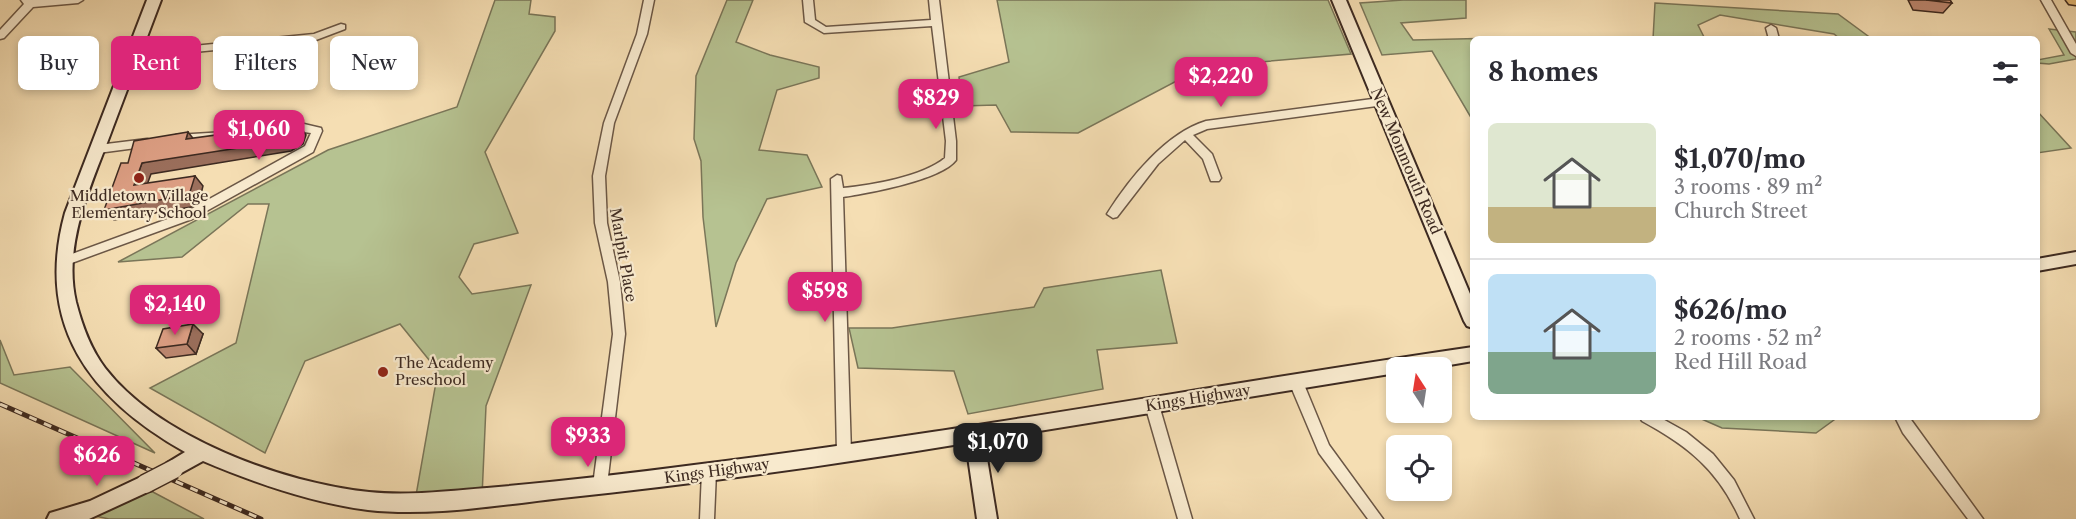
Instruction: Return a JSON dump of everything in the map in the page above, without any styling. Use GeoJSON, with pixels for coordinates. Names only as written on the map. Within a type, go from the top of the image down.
{"type":"FeatureCollection","features":[{"type":"Feature","properties":{"kind":"street"},"geometry":{"type":"LineString","coordinates":[[0,36],[28,2],[78,0]]}},
{"type":"Feature","properties":{"kind":"street","name":"Kings Highway"},"geometry":{"type":"LineString","coordinates":[[141,36],[154,0]]}},
{"type":"Feature","properties":{"kind":"street","name":"Marlpit Place"},"geometry":{"type":"LineString","coordinates":[[600,485],[618,334],[614,282],[601,223],[599,176],[609,123],[642,34],[649,0]]}},
{"type":"Feature","properties":{"kind":"street"},"geometry":{"type":"LineString","coordinates":[[808,0],[810,22],[824,30],[936,23]]}},
{"type":"Feature","properties":{"kind":"street"},"geometry":{"type":"LineString","coordinates":[[837,193],[858,192],[944,166],[950,160],[951,141],[934,0]]}},
{"type":"Feature","properties":{"kind":"street","name":"New Monmouth Road"},"geometry":{"type":"LineString","coordinates":[[1339,0],[1470,314]]}},
{"type":"Feature","properties":{"kind":"street"},"geometry":{"type":"LineString","coordinates":[[2046,0],[2076,53]]}},
{"type":"Feature","properties":{"kind":"street"},"geometry":{"type":"LineString","coordinates":[[201,48],[316,37],[341,27]]}},
{"type":"Feature","properties":{"kind":"street"},"geometry":{"type":"LineString","coordinates":[[1770,28],[1773,36]]}},
{"type":"Feature","properties":{"kind":"street","name":"Kings Highway"},"geometry":{"type":"LineString","coordinates":[[121,90],[77,202],[69,231],[65,261],[70,315],[78,340],[94,368],[127,405],[151,424],[203,451],[260,474],[340,496],[382,502],[425,502],[709,472],[974,434],[1470,354]]}},
{"type":"Feature","properties":{"kind":"street"},"geometry":{"type":"LineString","coordinates":[[1113,214],[1169,146],[1185,134],[1206,125],[1380,102]]}},
{"type":"Feature","properties":{"kind":"street"},"geometry":{"type":"LineString","coordinates":[[65,261],[188,216],[309,149],[317,132],[304,128],[274,133]]}},
{"type":"Feature","properties":{"kind":"street"},"geometry":{"type":"LineString","coordinates":[[1185,134],[1208,157],[1215,178]]}},
{"type":"Feature","properties":{"kind":"street"},"geometry":{"type":"LineString","coordinates":[[98,149],[200,135],[232,136]]}},
{"type":"Feature","properties":{"kind":"street"},"geometry":{"type":"LineString","coordinates":[[837,179],[844,453]]}},
{"type":"Feature","properties":{"kind":"street"},"geometry":{"type":"LineString","coordinates":[[2040,265],[2074,261]]}},
{"type":"Feature","properties":{"kind":"street"},"geometry":{"type":"LineString","coordinates":[[1296,382],[1324,449],[1376,519]]}},
{"type":"Feature","properties":{"kind":"street"},"geometry":{"type":"LineString","coordinates":[[1152,405],[1185,519]]}},
{"type":"Feature","properties":{"kind":"street"},"geometry":{"type":"LineString","coordinates":[[1652,420],[1685,438],[1710,458],[1733,488],[1747,519]]}},
{"type":"Feature","properties":{"kind":"street"},"geometry":{"type":"LineString","coordinates":[[1904,420],[1976,519]]}},
{"type":"Feature","properties":{"kind":"street"},"geometry":{"type":"LineString","coordinates":[[974,434],[987,519]]}},
{"type":"Feature","properties":{"kind":"street"},"geometry":{"type":"LineString","coordinates":[[57,519],[93,509],[146,484],[203,451]]}},
{"type":"Feature","properties":{"kind":"street"},"geometry":{"type":"LineString","coordinates":[[706,519],[709,472]]}},
{"type":"Feature","properties":{"kind":"green space"},"geometry":{"type":"Polygon","coordinates":[[[495,0],[531,0],[529,14],[555,17],[555,31],[485,152],[518,233],[474,244],[459,277],[472,294],[531,285],[486,406],[482,497],[415,501],[438,371],[400,324],[305,361],[265,453],[150,388],[236,343],[269,204],[248,204],[182,257],[118,262],[328,150],[457,107],[495,0]]]}},
{"type":"Feature","properties":{"kind":"green space"},"geometry":{"type":"Polygon","coordinates":[[[727,0],[753,0],[736,42],[770,55],[819,67],[819,78],[777,90],[759,150],[807,155],[822,187],[767,199],[736,263],[716,327],[703,217],[701,161],[694,139],[696,76],[727,0]]]}},
{"type":"Feature","properties":{"kind":"green space"},"geometry":{"type":"Polygon","coordinates":[[[997,0],[1328,0],[1351,54],[1203,67],[1078,133],[1011,132],[996,105],[962,106],[959,77],[1009,62],[997,0]]]}},
{"type":"Feature","properties":{"kind":"green space"},"geometry":{"type":"Polygon","coordinates":[[[1466,0],[1466,18],[1401,23],[1413,40],[1470,39],[1470,116],[1432,51],[1382,55],[1360,3],[1466,0]]]}},
{"type":"Feature","properties":{"kind":"green space"},"geometry":{"type":"Polygon","coordinates":[[[1655,3],[1838,14],[1868,36],[1836,36],[1720,15],[1698,25],[1704,36],[1653,36],[1655,3]]]}},
{"type":"Feature","properties":{"kind":"green space"},"geometry":{"type":"Polygon","coordinates":[[[2049,29],[2076,32],[2076,59],[2040,63],[2040,59],[2064,55],[2049,29]]]}},
{"type":"Feature","properties":{"kind":"green space"},"geometry":{"type":"Polygon","coordinates":[[[2040,114],[2071,148],[2040,153],[2040,114]]]}},
{"type":"Feature","properties":{"kind":"green space"},"geometry":{"type":"Polygon","coordinates":[[[1161,270],[1177,343],[1097,350],[1103,389],[968,414],[954,371],[858,368],[849,328],[892,328],[1034,307],[1044,288],[1161,270]]]}},
{"type":"Feature","properties":{"kind":"green space"},"geometry":{"type":"Polygon","coordinates":[[[0,340],[14,375],[70,367],[155,453],[0,383],[0,340]]]}},
{"type":"Feature","properties":{"kind":"green space"},"geometry":{"type":"Polygon","coordinates":[[[1704,420],[1834,420],[1816,433],[1722,428],[1704,420]]]}},
{"type":"Feature","properties":{"kind":"green space"},"geometry":{"type":"Polygon","coordinates":[[[151,491],[204,519],[109,519],[95,516],[151,491]]]}},
{"type":"Feature","properties":{"kind":"building"},"geometry":{"type":"Polygon","coordinates":[[[1926,0],[1950,0],[1952,3],[1926,0]]]}},
{"type":"Feature","properties":{"kind":"building"},"geometry":{"type":"Polygon","coordinates":[[[298,124],[296,134],[283,141],[142,163],[134,185],[195,176],[190,192],[182,196],[104,210],[121,163],[128,163],[134,141],[188,132],[186,139],[298,124]]]}},
{"type":"Feature","properties":{"kind":"building"},"geometry":{"type":"Polygon","coordinates":[[[193,324],[187,344],[156,348],[163,329],[193,324]]]}},
{"type":"Feature","properties":{"kind":"railway"},"geometry":{"type":"LineString","coordinates":[[0,404],[261,519]]}},
{"type":"Feature","properties":{"kind":"place","name":"Middletown Village Elementary School"},"geometry":{"type":"Point","coordinates":[139,178]}},
{"type":"Feature","properties":{"kind":"place","name":"The Academy Preschool"},"geometry":{"type":"Point","coordinates":[383,372]}}]}
